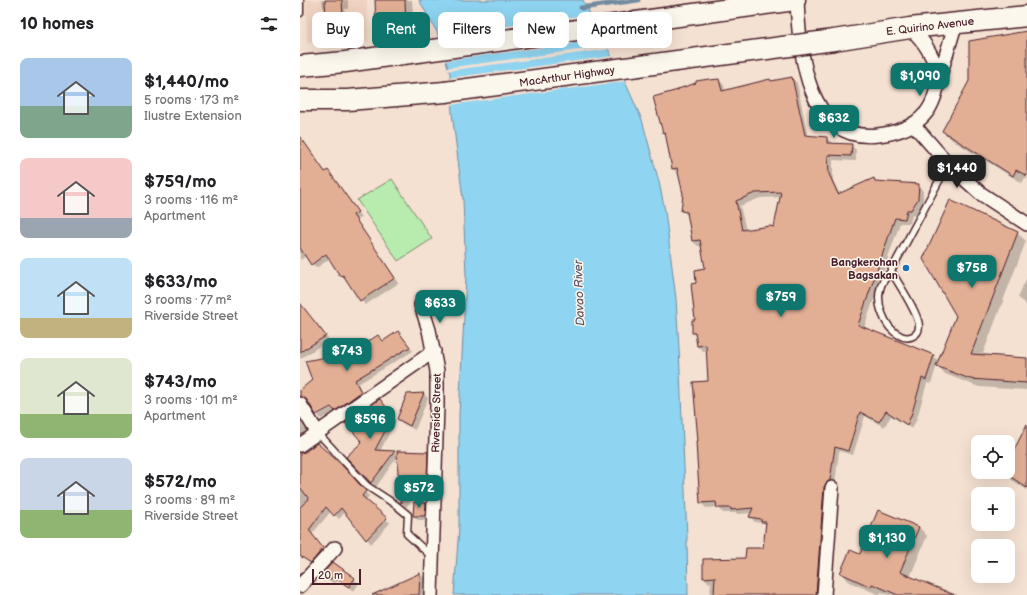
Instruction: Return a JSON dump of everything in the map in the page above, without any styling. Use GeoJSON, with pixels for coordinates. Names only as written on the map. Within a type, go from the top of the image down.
{"type":"FeatureCollection","features":[{"type":"Feature","properties":{"kind":"main road"},"geometry":{"type":"LineString","coordinates":[[300,66],[330,64],[796,0]]}},
{"type":"Feature","properties":{"kind":"main road","name":"E. Quirino Avenue"},"geometry":{"type":"LineString","coordinates":[[834,40],[956,22],[1027,16]]}},
{"type":"Feature","properties":{"kind":"main road","name":"MacArthur Highway"},"geometry":{"type":"LineString","coordinates":[[300,100],[348,100],[445,92],[834,40]]}},
{"type":"Feature","properties":{"kind":"street"},"geometry":{"type":"LineString","coordinates":[[796,0],[799,35],[806,76],[816,101],[830,120],[838,127],[855,134],[867,136],[892,132],[913,124],[925,114],[936,93],[956,22]]}},
{"type":"Feature","properties":{"kind":"street"},"geometry":{"type":"LineString","coordinates":[[910,28],[923,41],[933,57],[940,79]]}},
{"type":"Feature","properties":{"kind":"street"},"geometry":{"type":"LineString","coordinates":[[913,124],[948,164],[980,193],[1027,224]]}},
{"type":"Feature","properties":{"kind":"street","name":"Riverside Street"},"geometry":{"type":"LineString","coordinates":[[420,305],[429,330],[437,371],[431,595]]}},
{"type":"Feature","properties":{"kind":"street"},"geometry":{"type":"LineString","coordinates":[[300,445],[434,351]]}},
{"type":"Feature","properties":{"kind":"street"},"geometry":{"type":"LineString","coordinates":[[300,404],[317,432]]}},
{"type":"Feature","properties":{"kind":"street"},"geometry":{"type":"LineString","coordinates":[[824,595],[832,488]]}},
{"type":"Feature","properties":{"kind":"street"},"geometry":{"type":"LineString","coordinates":[[300,586],[335,548]]}},
{"type":"Feature","properties":{"kind":"lane"},"geometry":{"type":"LineString","coordinates":[[300,0],[300,13]]}},
{"type":"Feature","properties":{"kind":"lane"},"geometry":{"type":"LineString","coordinates":[[891,271],[917,317],[919,326],[918,332],[915,336],[908,338],[899,336],[892,329],[885,320],[879,304],[879,293],[881,284],[891,271],[948,164]]}},
{"type":"Feature","properties":{"kind":"lane"},"geometry":{"type":"LineString","coordinates":[[317,432],[367,486],[396,505],[408,516],[407,534],[432,557]]}},
{"type":"Feature","properties":{"kind":"shaded area"},"geometry":{"type":"Polygon","coordinates":[[[306,0],[367,0],[368,41],[364,41],[364,12],[312,12],[312,43],[307,43],[306,0]]]}},
{"type":"Feature","properties":{"kind":"green space"},"geometry":{"type":"Polygon","coordinates":[[[392,179],[432,239],[398,261],[357,200],[392,179]]]}},
{"type":"Feature","properties":{"kind":"water","name":"Davao River"},"geometry":{"type":"Polygon","coordinates":[[[419,0],[583,0],[589,12],[577,12],[577,48],[608,48],[626,84],[642,120],[659,182],[665,211],[676,299],[687,538],[688,595],[454,595],[459,527],[459,415],[466,276],[463,199],[452,113],[450,74],[442,48],[505,48],[505,12],[438,12],[438,35],[430,20],[430,12],[426,12],[419,0]]]}},
{"type":"Feature","properties":{"kind":"pier"},"geometry":{"type":"Polygon","coordinates":[[[577,16],[577,43],[569,44],[569,17],[577,16]]]}},
{"type":"Feature","properties":{"kind":"pier"},"geometry":{"type":"Polygon","coordinates":[[[513,25],[513,48],[540,48],[444,61],[440,48],[505,48],[505,26],[513,25]]]}},
{"type":"Feature","properties":{"kind":"pier"},"geometry":{"type":"Polygon","coordinates":[[[594,48],[611,49],[446,71],[446,68],[594,48]]]}},
{"type":"Feature","properties":{"kind":"pier"},"geometry":{"type":"Polygon","coordinates":[[[614,56],[627,81],[450,105],[448,78],[614,56]]]}},
{"type":"Feature","properties":{"kind":"building"},"geometry":{"type":"Polygon","coordinates":[[[325,0],[342,0],[343,12],[326,12],[325,0]]]}},
{"type":"Feature","properties":{"kind":"building"},"geometry":{"type":"Polygon","coordinates":[[[375,0],[405,0],[406,12],[375,12],[375,0]]]}},
{"type":"Feature","properties":{"kind":"building"},"geometry":{"type":"Polygon","coordinates":[[[1027,31],[1027,176],[1016,170],[1013,176],[942,131],[969,81],[969,41],[1027,31]]]}},
{"type":"Feature","properties":{"kind":"building"},"geometry":{"type":"Polygon","coordinates":[[[792,77],[805,135],[827,137],[827,143],[852,144],[851,156],[828,155],[829,174],[838,194],[874,178],[875,181],[919,184],[918,199],[911,210],[907,210],[905,219],[895,218],[858,325],[934,355],[926,380],[922,378],[907,425],[886,411],[879,422],[860,412],[848,451],[835,447],[830,480],[824,487],[816,595],[714,595],[715,577],[703,578],[703,559],[745,558],[746,548],[763,548],[766,522],[761,522],[761,519],[749,517],[753,508],[731,510],[731,508],[717,508],[716,502],[700,503],[696,441],[698,441],[693,382],[708,381],[706,345],[697,346],[695,333],[692,333],[692,320],[695,320],[691,284],[696,283],[695,270],[705,268],[700,240],[692,241],[687,212],[681,211],[683,194],[677,168],[672,169],[665,132],[663,133],[653,97],[678,90],[696,83],[696,81],[709,79],[719,79],[722,91],[770,79],[771,81],[792,77]],[[781,192],[755,193],[736,201],[742,230],[770,226],[774,227],[781,192]]]}},
{"type":"Feature","properties":{"kind":"building"},"geometry":{"type":"Polygon","coordinates":[[[300,136],[325,172],[328,170],[358,212],[353,215],[395,278],[360,301],[343,275],[340,276],[326,254],[311,265],[300,248],[300,136]]]}},
{"type":"Feature","properties":{"kind":"building"},"geometry":{"type":"Polygon","coordinates":[[[950,200],[1018,232],[971,354],[1027,358],[1027,383],[970,379],[936,366],[956,316],[923,259],[950,200]]]}},
{"type":"Feature","properties":{"kind":"building"},"geometry":{"type":"Polygon","coordinates":[[[300,303],[326,336],[300,352],[300,303]]]}},
{"type":"Feature","properties":{"kind":"building"},"geometry":{"type":"Polygon","coordinates":[[[398,331],[410,347],[355,380],[361,392],[335,411],[331,407],[316,415],[307,400],[300,396],[300,390],[312,380],[305,361],[352,352],[378,335],[383,341],[398,331]]]}},
{"type":"Feature","properties":{"kind":"building"},"geometry":{"type":"Polygon","coordinates":[[[424,393],[410,426],[397,419],[407,394],[424,393]]]}},
{"type":"Feature","properties":{"kind":"building"},"geometry":{"type":"Polygon","coordinates":[[[380,399],[393,416],[375,450],[395,451],[371,483],[346,457],[362,442],[345,423],[380,399]]]}},
{"type":"Feature","properties":{"kind":"building"},"geometry":{"type":"Polygon","coordinates":[[[1027,424],[1027,488],[1014,479],[1015,448],[1027,424]]]}},
{"type":"Feature","properties":{"kind":"building"},"geometry":{"type":"Polygon","coordinates":[[[317,443],[340,463],[366,491],[362,496],[387,518],[366,540],[341,508],[334,516],[326,507],[309,530],[323,548],[311,563],[300,556],[300,507],[309,499],[300,487],[300,453],[305,452],[317,443]]]}},
{"type":"Feature","properties":{"kind":"building"},"geometry":{"type":"Polygon","coordinates":[[[397,451],[428,452],[427,478],[422,477],[422,482],[401,503],[400,474],[398,474],[397,451]]]}},
{"type":"Feature","properties":{"kind":"building"},"geometry":{"type":"Polygon","coordinates":[[[414,502],[426,503],[425,516],[413,516],[414,502]]]}},
{"type":"Feature","properties":{"kind":"building"},"geometry":{"type":"Polygon","coordinates":[[[878,510],[919,527],[900,572],[954,595],[898,595],[872,584],[871,587],[840,573],[850,550],[860,554],[878,510]]]}},
{"type":"Feature","properties":{"kind":"building"},"geometry":{"type":"Polygon","coordinates":[[[333,562],[355,578],[349,587],[333,577],[329,580],[321,575],[333,562]]]}},
{"type":"Feature","properties":{"kind":"building"},"geometry":{"type":"Polygon","coordinates":[[[420,573],[419,595],[372,595],[420,573]]]}},
{"type":"Feature","properties":{"kind":"waterway"},"geometry":{"type":"LineString","coordinates":[[581,8],[638,0]]}},
{"type":"Feature","properties":{"kind":"place","name":"Bangkerohan Bagsakan"},"geometry":{"type":"Point","coordinates":[906,268]}}]}
